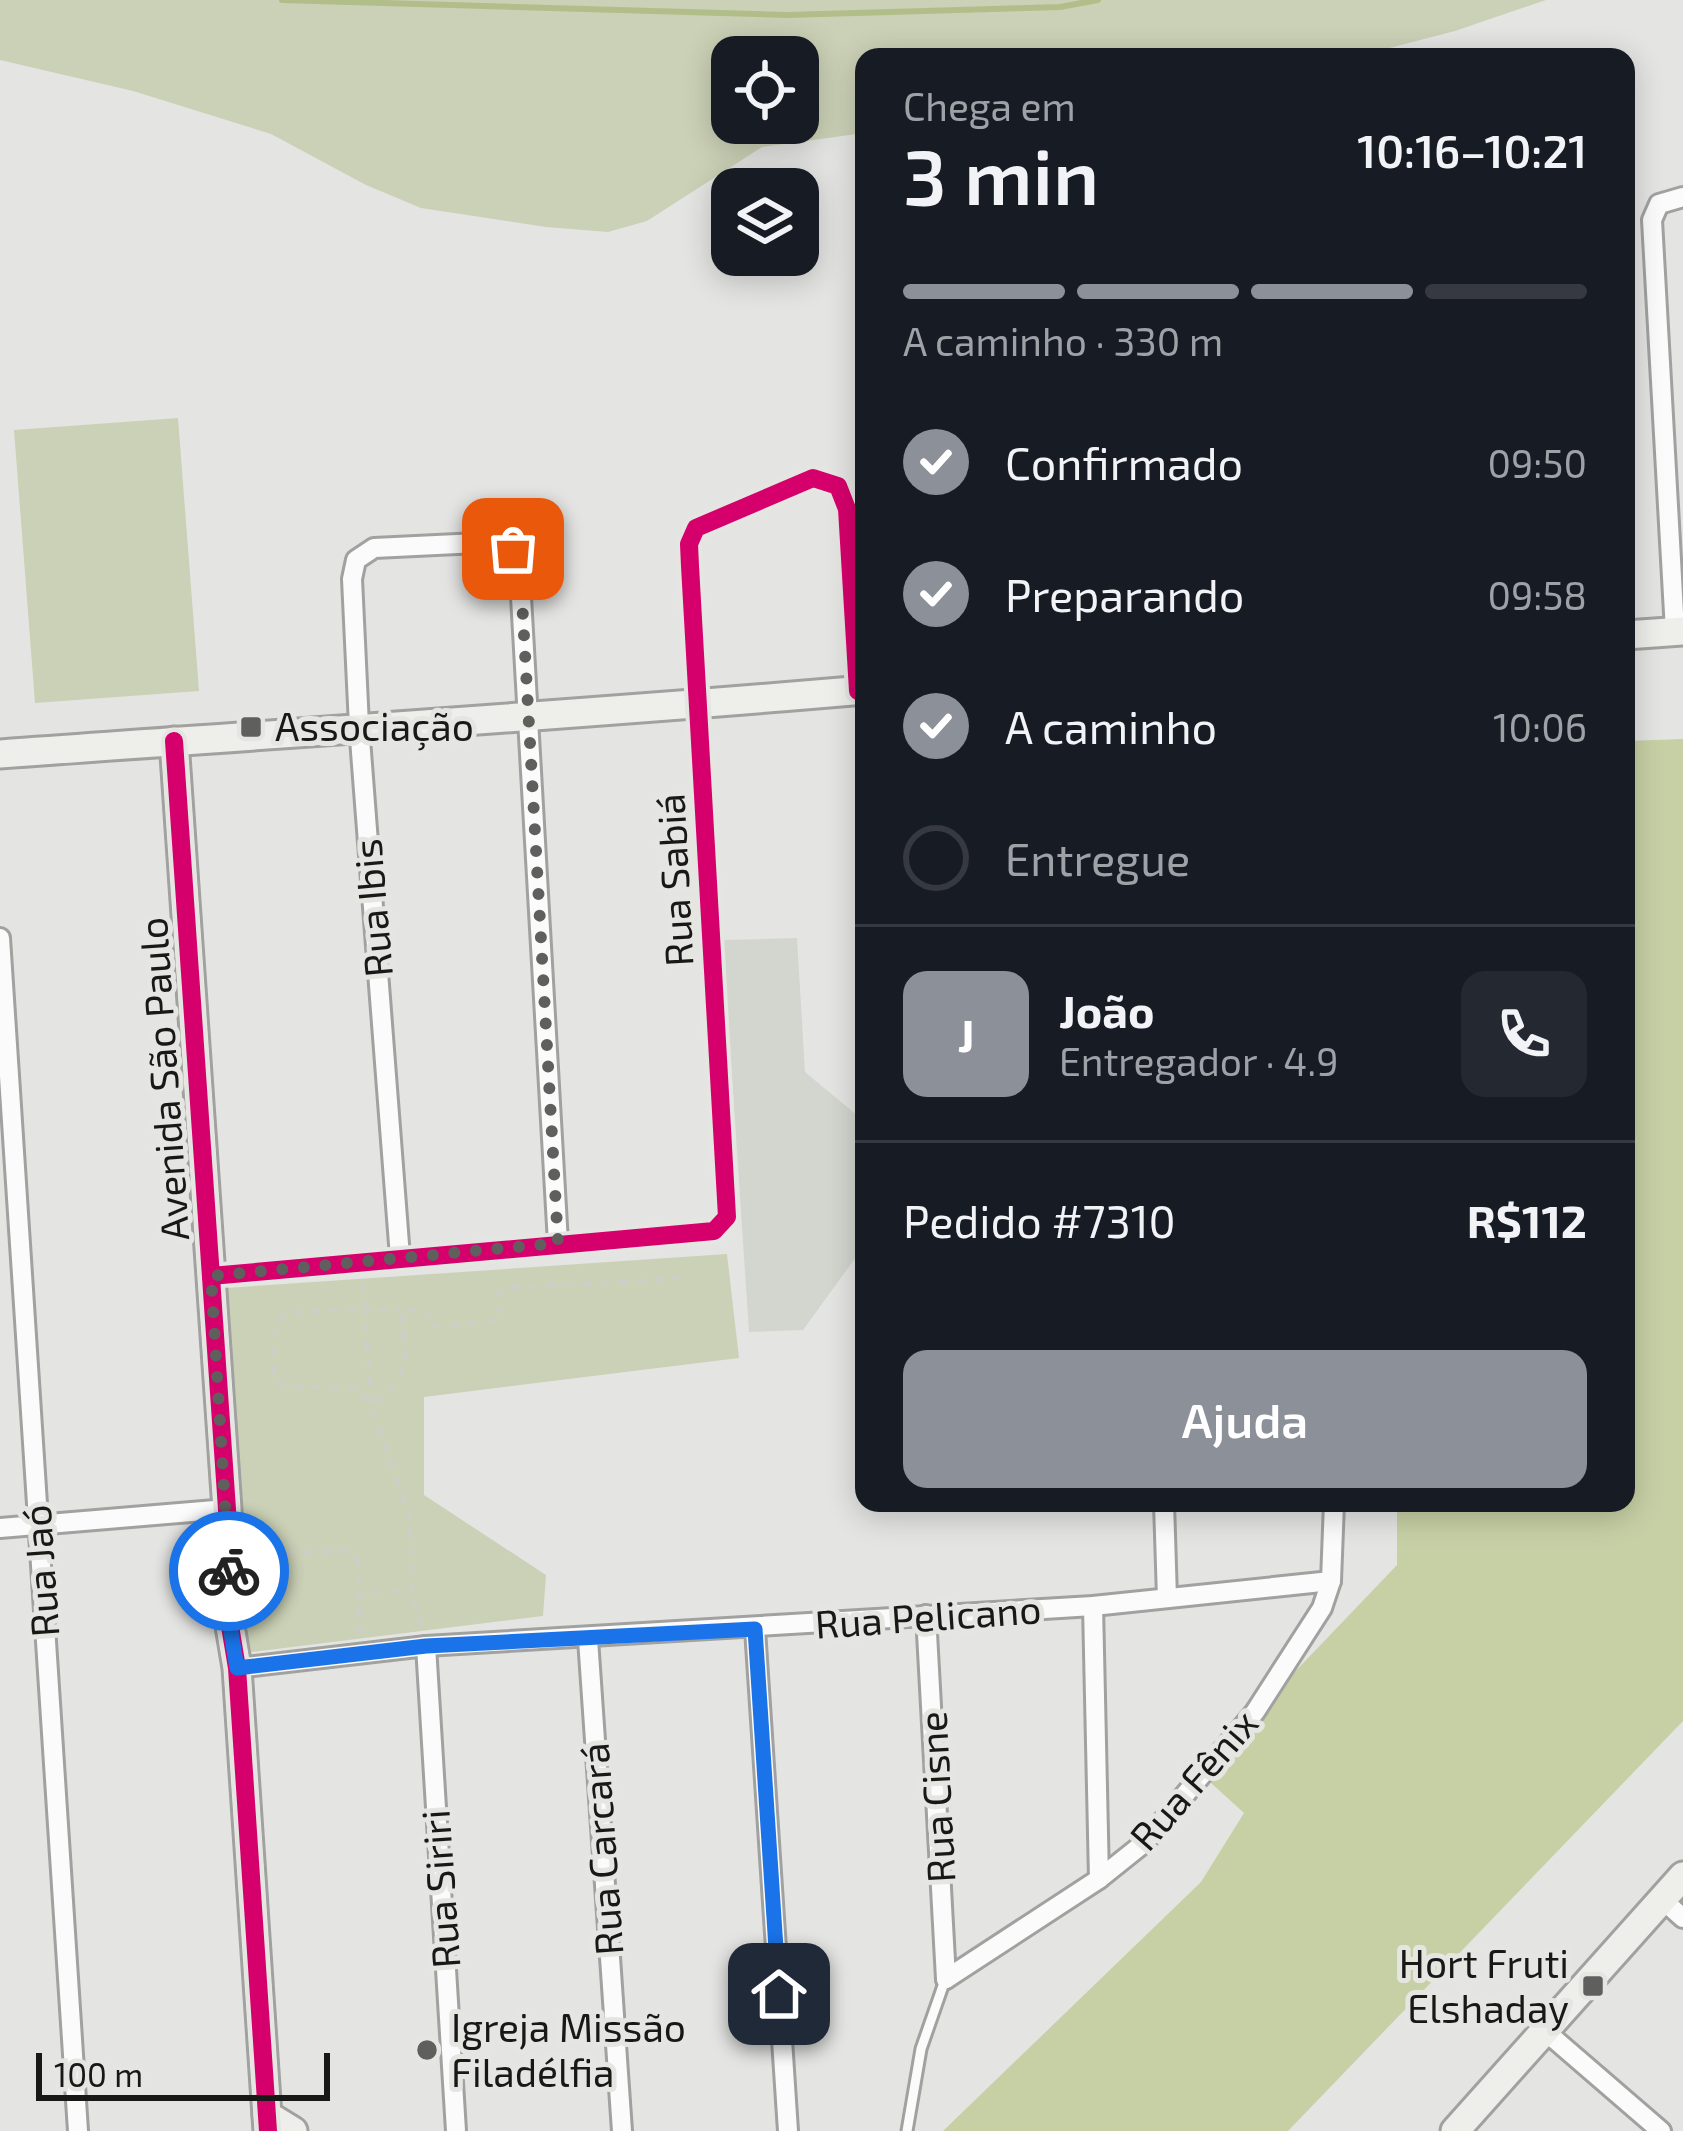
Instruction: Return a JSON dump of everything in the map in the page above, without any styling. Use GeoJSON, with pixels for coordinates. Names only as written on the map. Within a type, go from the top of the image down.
{"type":"FeatureCollection","features":[{"type":"Feature","properties":{"kind":"street"},"geometry":{"type":"LineString","coordinates":[[1635,634],[1679,631],[1652,220],[1659,204],[1683,197]]}},
{"type":"Feature","properties":{"kind":"street","name":"Rua Sabiá"},"geometry":{"type":"LineString","coordinates":[[558,1243],[714,1231],[727,1216],[689,544],[700,523],[813,478],[838,486],[847,509],[855,613]]}},
{"type":"Feature","properties":{"kind":"street","name":"Rua Ibis"},"geometry":{"type":"LineString","coordinates":[[400,1257],[358,726],[352,579],[356,560],[374,548],[510,545],[521,582],[527,717]]}},
{"type":"Feature","properties":{"kind":"street"},"geometry":{"type":"LineString","coordinates":[[0,754],[855,692]]}},
{"type":"Feature","properties":{"kind":"street"},"geometry":{"type":"LineString","coordinates":[[211,1276],[558,1243],[527,717]]}},
{"type":"Feature","properties":{"kind":"street","name":"Avenida São Paulo"},"geometry":{"type":"LineString","coordinates":[[174,741],[267,2123],[293,2131]]}},
{"type":"Feature","properties":{"kind":"street","name":"Rua Jaó"},"geometry":{"type":"LineString","coordinates":[[0,938],[78,2131]]}},
{"type":"Feature","properties":{"kind":"street"},"geometry":{"type":"LineString","coordinates":[[0,1528],[226,1509]]}},
{"type":"Feature","properties":{"kind":"street"},"geometry":{"type":"LineString","coordinates":[[1164,1512],[1167,1598]]}},
{"type":"Feature","properties":{"kind":"street","name":"Rua Fênix"},"geometry":{"type":"LineString","coordinates":[[946,1979],[1144,1844],[1255,1712],[1306,1637],[1330,1581],[1334,1512]]}},
{"type":"Feature","properties":{"kind":"street","name":"Rua Pelicano"},"geometry":{"type":"LineString","coordinates":[[237,1668],[426,1646],[1093,1606],[1330,1581]]}},
{"type":"Feature","properties":{"kind":"street"},"geometry":{"type":"LineString","coordinates":[[1093,1606],[1099,1879]]}},
{"type":"Feature","properties":{"kind":"street","name":"Rua Cisne"},"geometry":{"type":"LineString","coordinates":[[926,1615],[946,1979]]}},
{"type":"Feature","properties":{"kind":"street"},"geometry":{"type":"LineString","coordinates":[[755,1629],[788,2131]]}},
{"type":"Feature","properties":{"kind":"street","name":"Rua Carcará"},"geometry":{"type":"LineString","coordinates":[[588,1639],[622,2131]]}},
{"type":"Feature","properties":{"kind":"street","name":"Rua Siriri"},"geometry":{"type":"LineString","coordinates":[[426,1646],[456,2131]]}},
{"type":"Feature","properties":{"kind":"street"},"geometry":{"type":"LineString","coordinates":[[1455,2131],[1546,2031],[1673,1909],[1683,1876]]}},
{"type":"Feature","properties":{"kind":"street"},"geometry":{"type":"LineString","coordinates":[[1546,2031],[1661,2131]]}},
{"type":"Feature","properties":{"kind":"lane"},"geometry":{"type":"LineString","coordinates":[[907,2131],[921,2049],[946,1979]]}},
{"type":"Feature","properties":{"kind":"path"},"geometry":{"type":"LineString","coordinates":[[360,1261],[371,1406],[409,1515],[412,1588],[426,1646]]}},
{"type":"Feature","properties":{"kind":"path"},"geometry":{"type":"LineString","coordinates":[[371,1406],[356,1387],[285,1387],[273,1377],[275,1331],[281,1316],[401,1310],[426,1312],[434,1327],[497,1320],[501,1316],[497,1295],[505,1288],[688,1278]]}},
{"type":"Feature","properties":{"kind":"path"},"geometry":{"type":"LineString","coordinates":[[371,1406],[405,1370],[401,1310]]}},
{"type":"Feature","properties":{"kind":"path"},"geometry":{"type":"LineString","coordinates":[[228,1554],[350,1551],[358,1561],[361,1652]]}},
{"type":"Feature","properties":{"kind":"path"},"geometry":{"type":"LineString","coordinates":[[358,1595],[412,1588]]}},
{"type":"Feature","properties":{"kind":"shaded area"},"geometry":{"type":"Polygon","coordinates":[[[797,938],[805,1072],[855,1114],[855,1258],[803,1330],[749,1332],[723,940],[797,938]]]}},
{"type":"Feature","properties":{"kind":"green space"},"geometry":{"type":"Polygon","coordinates":[[[0,0],[1546,0],[1390,48],[855,48],[855,134],[819,139],[819,36],[711,36],[711,144],[784,144],[762,147],[729,168],[711,168],[711,180],[647,221],[608,232],[421,208],[366,185],[271,134],[133,91],[0,60],[0,0]]]}},
{"type":"Feature","properties":{"kind":"green space"},"geometry":{"type":"Polygon","coordinates":[[[178,418],[199,691],[35,703],[14,430],[178,418]]]}},
{"type":"Feature","properties":{"kind":"green space"},"geometry":{"type":"Polygon","coordinates":[[[1683,739],[1683,1721],[1288,2131],[943,2131],[1201,1882],[1244,1813],[1199,1772],[1397,1565],[1397,1512],[1635,1512],[1635,741],[1683,739]]]}},
{"type":"Feature","properties":{"kind":"green space"},"geometry":{"type":"Polygon","coordinates":[[[727,1254],[739,1358],[424,1397],[424,1495],[546,1575],[543,1616],[236,1654],[226,1288],[727,1254]]]}},
{"type":"Feature","properties":{"kind":"waterway"},"geometry":{"type":"LineString","coordinates":[[282,0],[787,15],[1060,7],[1098,0]]}},
{"type":"Feature","properties":{"kind":"cycle path"},"geometry":{"type":"LineString","coordinates":[[211,1276],[714,1231],[727,1217],[689,544],[696,528],[813,478],[838,486],[847,509],[855,641]]}},
{"type":"Feature","properties":{"kind":"cycle path"},"geometry":{"type":"LineString","coordinates":[[174,741],[227,1509],[230,1626],[237,1668],[268,2131]]}},
{"type":"Feature","properties":{"kind":"way so far"},"geometry":{"type":"LineString","coordinates":[[229,1571],[211,1276],[558,1243],[521,582],[513,549]]}},
{"type":"Feature","properties":{"kind":"place","name":"Associação"},"geometry":{"type":"Point","coordinates":[251,727]}},
{"type":"Feature","properties":{"kind":"place","name":"Hort Fruti Elshaday"},"geometry":{"type":"Point","coordinates":[1593,1986]}},
{"type":"Feature","properties":{"kind":"place","name":"Igreja Missão Filadélfia"},"geometry":{"type":"Point","coordinates":[427,2050]}},
{"type":"Feature","properties":{"kind":"route"},"geometry":{"type":"LineString","coordinates":[[229,1571],[237,1668],[426,1646],[755,1629],[779,1994]]}}]}
